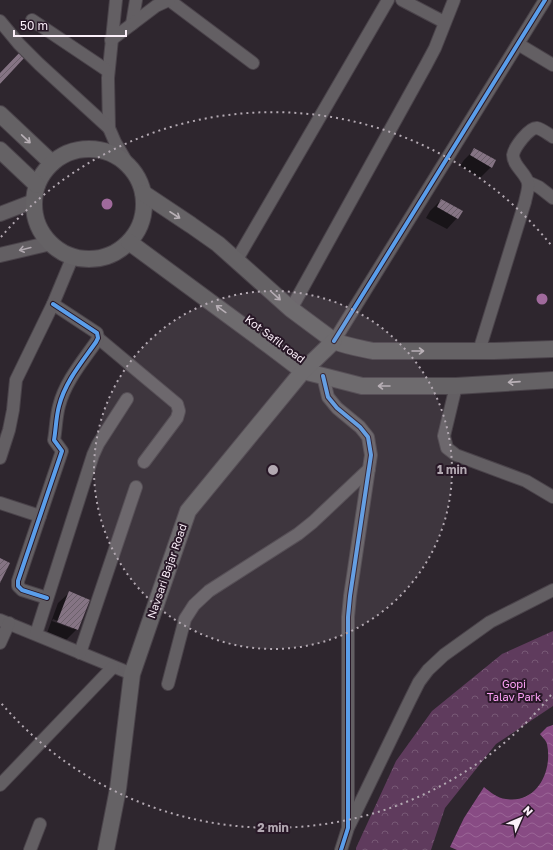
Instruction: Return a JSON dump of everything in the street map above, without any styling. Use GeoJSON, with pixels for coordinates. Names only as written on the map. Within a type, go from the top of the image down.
{"type":"FeatureCollection","features":[{"type":"Feature","properties":{"kind":"main road"},"geometry":{"type":"LineString","coordinates":[[0,114],[52,163]]}},
{"type":"Feature","properties":{"kind":"main road"},"geometry":{"type":"LineString","coordinates":[[83,149],[100,150],[111,154],[129,166],[138,179],[143,193],[144,210],[139,227],[129,242],[117,251],[103,257],[88,259],[73,256],[61,251],[50,243],[41,231],[35,216],[36,193],[43,173],[52,163],[66,154],[83,149]]}},
{"type":"Feature","properties":{"kind":"main road"},"geometry":{"type":"LineString","coordinates":[[0,150],[36,193]]}},
{"type":"Feature","properties":{"kind":"main road"},"geometry":{"type":"LineString","coordinates":[[143,193],[213,240],[291,309],[334,341],[354,348],[373,351],[553,349]]}},
{"type":"Feature","properties":{"kind":"main road","name":"Kot Safil road"},"geometry":{"type":"LineString","coordinates":[[129,242],[303,371],[362,386],[456,386],[553,380]]}},
{"type":"Feature","properties":{"kind":"main road","name":"Navsari Bajar Road"},"geometry":{"type":"LineString","coordinates":[[106,850],[118,789],[132,674],[188,511],[303,371],[334,341]]}},
{"type":"Feature","properties":{"kind":"street"},"geometry":{"type":"LineString","coordinates":[[116,0],[108,71],[109,128],[115,142],[129,166]]}},
{"type":"Feature","properties":{"kind":"street"},"geometry":{"type":"LineString","coordinates":[[132,24],[136,0]]}},
{"type":"Feature","properties":{"kind":"street"},"geometry":{"type":"LineString","coordinates":[[111,40],[156,6],[169,0],[253,63]]}},
{"type":"Feature","properties":{"kind":"street"},"geometry":{"type":"LineString","coordinates":[[236,261],[388,0]]}},
{"type":"Feature","properties":{"kind":"street"},"geometry":{"type":"LineString","coordinates":[[402,0],[444,22]]}},
{"type":"Feature","properties":{"kind":"street"},"geometry":{"type":"LineString","coordinates":[[291,309],[435,48],[444,22],[454,0]]}},
{"type":"Feature","properties":{"kind":"street"},"geometry":{"type":"LineString","coordinates":[[334,341],[545,0]]}},
{"type":"Feature","properties":{"kind":"street"},"geometry":{"type":"LineString","coordinates":[[32,20],[108,71]]}},
{"type":"Feature","properties":{"kind":"street"},"geometry":{"type":"LineString","coordinates":[[0,21],[19,44],[39,64],[109,128]]}},
{"type":"Feature","properties":{"kind":"street"},"geometry":{"type":"LineString","coordinates":[[518,44],[553,65]]}},
{"type":"Feature","properties":{"kind":"street"},"geometry":{"type":"LineString","coordinates":[[553,137],[538,128],[533,128],[526,133],[513,156],[528,182],[553,198]]}},
{"type":"Feature","properties":{"kind":"street"},"geometry":{"type":"LineString","coordinates":[[479,351],[525,202],[528,182]]}},
{"type":"Feature","properties":{"kind":"street"},"geometry":{"type":"LineString","coordinates":[[0,214],[36,193]]}},
{"type":"Feature","properties":{"kind":"street"},"geometry":{"type":"LineString","coordinates":[[0,255],[50,243]]}},
{"type":"Feature","properties":{"kind":"street"},"geometry":{"type":"LineString","coordinates":[[0,458],[9,430],[16,380],[54,304],[73,256]]}},
{"type":"Feature","properties":{"kind":"street"},"geometry":{"type":"LineString","coordinates":[[54,304],[97,333],[98,338],[177,404],[179,411],[177,418],[144,462]]}},
{"type":"Feature","properties":{"kind":"street"},"geometry":{"type":"LineString","coordinates":[[47,598],[22,590],[18,586],[18,581],[62,451],[54,440],[58,407],[73,374],[98,338]]}},
{"type":"Feature","properties":{"kind":"street"},"geometry":{"type":"LineString","coordinates":[[323,376],[328,397],[337,408],[360,427],[368,437],[371,455],[348,617],[348,828]]}},
{"type":"Feature","properties":{"kind":"street"},"geometry":{"type":"LineString","coordinates":[[456,386],[444,436],[447,448],[456,455],[526,481],[553,497]]}},
{"type":"Feature","properties":{"kind":"street"},"geometry":{"type":"LineString","coordinates":[[36,634],[93,455],[98,444],[127,399]]}},
{"type":"Feature","properties":{"kind":"street"},"geometry":{"type":"LineString","coordinates":[[168,684],[185,618],[194,605],[209,591],[298,534],[313,522],[369,468]]}},
{"type":"Feature","properties":{"kind":"street"},"geometry":{"type":"LineString","coordinates":[[80,653],[136,487]]}},
{"type":"Feature","properties":{"kind":"street"},"geometry":{"type":"LineString","coordinates":[[0,503],[40,516]]}},
{"type":"Feature","properties":{"kind":"street"},"geometry":{"type":"LineString","coordinates":[[341,850],[348,828],[419,682],[428,670],[444,655],[490,622],[553,590]]}},
{"type":"Feature","properties":{"kind":"street"},"geometry":{"type":"LineString","coordinates":[[0,643],[4,621],[132,674]]}},
{"type":"Feature","properties":{"kind":"street"},"geometry":{"type":"LineString","coordinates":[[0,785],[113,667]]}},
{"type":"Feature","properties":{"kind":"street"},"geometry":{"type":"LineString","coordinates":[[30,850],[40,824]]}},
{"type":"Feature","properties":{"kind":"green space","name":"Gopi Talav Park"},"geometry":{"type":"Polygon","coordinates":[[[553,631],[553,706],[496,744],[445,808],[431,850],[356,850],[396,761],[432,711],[502,654],[553,631]]]}},
{"type":"Feature","properties":{"kind":"water"},"geometry":{"type":"Polygon","coordinates":[[[553,725],[553,850],[457,850],[450,847],[464,818],[484,787],[500,797],[506,799],[517,799],[534,791],[540,784],[545,775],[548,755],[545,740],[540,734],[547,727],[553,725]]]}},
{"type":"Feature","properties":{"kind":"building"},"geometry":{"type":"Polygon","coordinates":[[[20,52],[25,57],[0,84],[0,73],[20,52]]]}},
{"type":"Feature","properties":{"kind":"building"},"geometry":{"type":"Polygon","coordinates":[[[474,148],[496,160],[492,168],[470,155],[474,148]]]}},
{"type":"Feature","properties":{"kind":"building"},"geometry":{"type":"Polygon","coordinates":[[[441,199],[463,211],[458,219],[437,207],[441,199]]]}},
{"type":"Feature","properties":{"kind":"building"},"geometry":{"type":"Polygon","coordinates":[[[0,558],[10,563],[0,583],[0,558]]]}},
{"type":"Feature","properties":{"kind":"building"},"geometry":{"type":"Polygon","coordinates":[[[69,591],[90,600],[78,630],[57,622],[69,591]]]}},
{"type":"Feature","properties":{"kind":"cycle path"},"geometry":{"type":"LineString","coordinates":[[334,341],[545,0]]}},
{"type":"Feature","properties":{"kind":"cycle path"},"geometry":{"type":"LineString","coordinates":[[47,598],[22,590],[18,586],[18,581],[62,451],[54,440],[59,406],[65,389],[74,372],[98,338],[97,333],[53,304]]}},
{"type":"Feature","properties":{"kind":"cycle path"},"geometry":{"type":"LineString","coordinates":[[323,376],[328,397],[337,408],[360,427],[368,437],[371,455],[348,617],[348,828],[341,850]]}}]}
